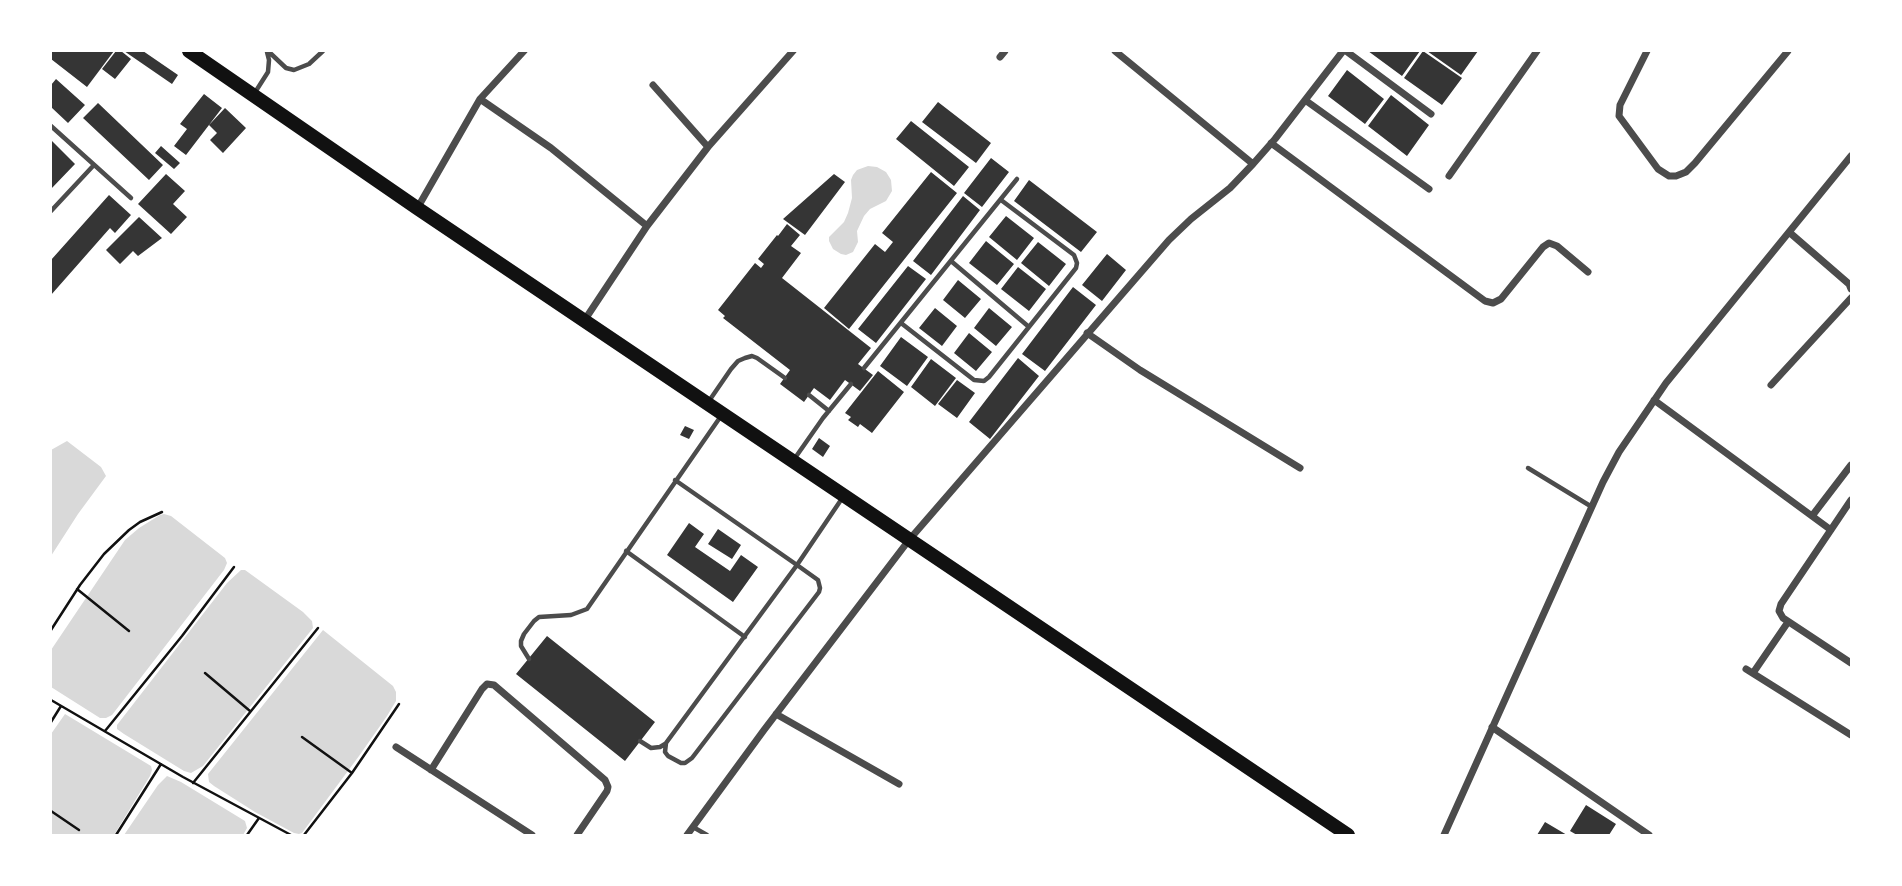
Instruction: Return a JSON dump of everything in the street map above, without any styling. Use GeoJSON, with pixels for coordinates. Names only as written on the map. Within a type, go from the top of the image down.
{"type":"FeatureCollection","features":[{"type":"Feature","properties":{"kind":"highway"},"geometry":{"type":"LineString","coordinates":[[189,51],[792,462],[1348,835]]}},
{"type":"Feature","properties":{"kind":"street"},"geometry":{"type":"LineString","coordinates":[[417,208],[480,99],[524,51]]}},
{"type":"Feature","properties":{"kind":"street"},"geometry":{"type":"LineString","coordinates":[[584,321],[648,226],[708,147],[793,51]]}},
{"type":"Feature","properties":{"kind":"street"},"geometry":{"type":"LineString","coordinates":[[1115,51],[1253,164]]}},
{"type":"Feature","properties":{"kind":"street"},"geometry":{"type":"LineString","coordinates":[[687,835],[909,540],[1169,240],[1230,188],[1253,164],[1345,51],[1431,114]]}},
{"type":"Feature","properties":{"kind":"street"},"geometry":{"type":"LineString","coordinates":[[1449,176],[1537,51]]}},
{"type":"Feature","properties":{"kind":"street"},"geometry":{"type":"LineString","coordinates":[[1647,51],[1620,104],[1619,116],[1658,169],[1669,176],[1686,172],[1696,163],[1788,51]]}},
{"type":"Feature","properties":{"kind":"street"},"geometry":{"type":"LineString","coordinates":[[653,85],[708,147]]}},
{"type":"Feature","properties":{"kind":"street"},"geometry":{"type":"LineString","coordinates":[[480,99],[551,148],[648,226]]}},
{"type":"Feature","properties":{"kind":"street"},"geometry":{"type":"LineString","coordinates":[[1305,100],[1429,189]]}},
{"type":"Feature","properties":{"kind":"street"},"geometry":{"type":"LineString","coordinates":[[1271,143],[1485,301],[1493,303],[1501,299],[1549,243],[1557,246],[1588,272]]}},
{"type":"Feature","properties":{"kind":"street"},"geometry":{"type":"LineString","coordinates":[[1444,835],[1619,452],[1684,360],[1851,156]]}},
{"type":"Feature","properties":{"kind":"street"},"geometry":{"type":"LineString","coordinates":[[1789,232],[1849,284],[1851,289]]}},
{"type":"Feature","properties":{"kind":"street"},"geometry":{"type":"LineString","coordinates":[[1771,385],[1851,298]]}},
{"type":"Feature","properties":{"kind":"street"},"geometry":{"type":"LineString","coordinates":[[1087,333],[1151,377],[1300,468]]}},
{"type":"Feature","properties":{"kind":"street"},"geometry":{"type":"LineString","coordinates":[[1654,400],[1831,530]]}},
{"type":"Feature","properties":{"kind":"street"},"geometry":{"type":"LineString","coordinates":[[1812,516],[1848,475],[1851,465]]}},
{"type":"Feature","properties":{"kind":"street"},"geometry":{"type":"LineString","coordinates":[[1851,500],[1781,604],[1779,613],[1851,663]]}},
{"type":"Feature","properties":{"kind":"street"},"geometry":{"type":"LineString","coordinates":[[1788,621],[1750,671],[1851,736]]}},
{"type":"Feature","properties":{"kind":"street"},"geometry":{"type":"LineString","coordinates":[[431,770],[482,689],[487,684],[494,685],[606,780],[607,791],[577,835]]}},
{"type":"Feature","properties":{"kind":"street"},"geometry":{"type":"LineString","coordinates":[[776,714],[899,784]]}},
{"type":"Feature","properties":{"kind":"street"},"geometry":{"type":"LineString","coordinates":[[1492,727],[1649,835]]}},
{"type":"Feature","properties":{"kind":"street"},"geometry":{"type":"LineString","coordinates":[[396,747],[531,835]]}},
{"type":"Feature","properties":{"kind":"lane"},"geometry":{"type":"LineString","coordinates":[[253,95],[268,72],[267,51]]}},
{"type":"Feature","properties":{"kind":"lane"},"geometry":{"type":"LineString","coordinates":[[267,51],[286,68],[294,70],[309,64],[323,51]]}},
{"type":"Feature","properties":{"kind":"lane"},"geometry":{"type":"LineString","coordinates":[[51,126],[131,198]]}},
{"type":"Feature","properties":{"kind":"lane"},"geometry":{"type":"LineString","coordinates":[[51,211],[93,166]]}},
{"type":"Feature","properties":{"kind":"lane"},"geometry":{"type":"LineString","coordinates":[[864,368],[1017,179]]}},
{"type":"Feature","properties":{"kind":"lane"},"geometry":{"type":"LineString","coordinates":[[901,323],[974,380],[985,381],[989,377],[1076,268],[1074,255],[1001,200]]}},
{"type":"Feature","properties":{"kind":"lane"},"geometry":{"type":"LineString","coordinates":[[951,261],[1029,327]]}},
{"type":"Feature","properties":{"kind":"lane"},"geometry":{"type":"LineString","coordinates":[[707,404],[731,369],[745,358],[757,358],[785,378]]}},
{"type":"Feature","properties":{"kind":"lane"},"geometry":{"type":"LineString","coordinates":[[792,462],[851,384]]}},
{"type":"Feature","properties":{"kind":"lane"},"geometry":{"type":"LineString","coordinates":[[809,396],[830,411]]}},
{"type":"Feature","properties":{"kind":"lane"},"geometry":{"type":"LineString","coordinates":[[529,659],[521,642],[534,621],[539,617],[570,615],[587,609],[723,415]]}},
{"type":"Feature","properties":{"kind":"lane"},"geometry":{"type":"LineString","coordinates":[[1528,468],[1592,507]]}},
{"type":"Feature","properties":{"kind":"lane"},"geometry":{"type":"LineString","coordinates":[[666,743],[667,756],[677,762],[689,761],[819,592],[820,583],[675,480]]}},
{"type":"Feature","properties":{"kind":"lane"},"geometry":{"type":"LineString","coordinates":[[640,741],[650,748],[666,743],[797,565],[844,496]]}},
{"type":"Feature","properties":{"kind":"lane"},"geometry":{"type":"LineString","coordinates":[[626,551],[745,637]]}},
{"type":"Feature","properties":{"kind":"lane"},"geometry":{"type":"LineString","coordinates":[[693,827],[707,835]]}},
{"type":"Feature","properties":{"kind":"path"},"geometry":{"type":"LineString","coordinates":[[51,630],[93,567],[140,522],[162,512]]}},
{"type":"Feature","properties":{"kind":"path"},"geometry":{"type":"LineString","coordinates":[[105,731],[234,567]]}},
{"type":"Feature","properties":{"kind":"path"},"geometry":{"type":"LineString","coordinates":[[77,589],[129,631]]}},
{"type":"Feature","properties":{"kind":"path"},"geometry":{"type":"LineString","coordinates":[[193,783],[318,628]]}},
{"type":"Feature","properties":{"kind":"path"},"geometry":{"type":"LineString","coordinates":[[205,673],[250,711]]}},
{"type":"Feature","properties":{"kind":"path"},"geometry":{"type":"LineString","coordinates":[[51,699],[193,783],[291,835]]}},
{"type":"Feature","properties":{"kind":"path"},"geometry":{"type":"LineString","coordinates":[[304,835],[352,773],[399,705]]}},
{"type":"Feature","properties":{"kind":"path"},"geometry":{"type":"LineString","coordinates":[[51,722],[61,706]]}},
{"type":"Feature","properties":{"kind":"path"},"geometry":{"type":"LineString","coordinates":[[302,737],[352,773]]}},
{"type":"Feature","properties":{"kind":"path"},"geometry":{"type":"LineString","coordinates":[[116,835],[161,764]]}},
{"type":"Feature","properties":{"kind":"path"},"geometry":{"type":"LineString","coordinates":[[51,811],[79,830]]}},
{"type":"Feature","properties":{"kind":"path"},"geometry":{"type":"LineString","coordinates":[[247,835],[259,818]]}},
{"type":"Feature","properties":{"kind":"shaded area"},"geometry":{"type":"Polygon","coordinates":[[[868,166],[886,172],[891,180],[892,191],[886,201],[870,209],[864,216],[857,231],[858,242],[853,252],[841,254],[833,249],[829,237],[844,222],[848,213],[853,175],[857,170],[868,166]]]}},
{"type":"Feature","properties":{"kind":"shaded area"},"geometry":{"type":"Polygon","coordinates":[[[67,441],[101,467],[106,476],[51,556],[51,450],[67,441]]]}},
{"type":"Feature","properties":{"kind":"shaded area"},"geometry":{"type":"Polygon","coordinates":[[[164,514],[171,516],[225,558],[227,563],[112,715],[100,718],[51,687],[51,650],[125,540],[139,528],[164,514]]]}},
{"type":"Feature","properties":{"kind":"shaded area"},"geometry":{"type":"Polygon","coordinates":[[[241,570],[245,570],[303,612],[312,621],[313,628],[203,766],[191,773],[124,734],[117,729],[117,725],[227,583],[241,570]]]}},
{"type":"Feature","properties":{"kind":"shaded area"},"geometry":{"type":"Polygon","coordinates":[[[323,630],[393,686],[396,701],[359,756],[299,834],[255,812],[214,786],[209,782],[208,774],[323,630]]]}},
{"type":"Feature","properties":{"kind":"shaded area"},"geometry":{"type":"Polygon","coordinates":[[[65,714],[151,766],[150,776],[114,835],[51,835],[51,734],[65,714]]]}},
{"type":"Feature","properties":{"kind":"shaded area"},"geometry":{"type":"Polygon","coordinates":[[[167,776],[245,821],[247,828],[243,835],[124,835],[167,776]]]}},
{"type":"Feature","properties":{"kind":"building"},"geometry":{"type":"Polygon","coordinates":[[[51,51],[114,51],[87,87],[51,59],[51,51]]]}},
{"type":"Feature","properties":{"kind":"building"},"geometry":{"type":"Polygon","coordinates":[[[116,51],[121,51],[131,59],[115,79],[102,69],[116,51]]]}},
{"type":"Feature","properties":{"kind":"building"},"geometry":{"type":"Polygon","coordinates":[[[124,51],[143,51],[178,75],[172,84],[124,51]]]}},
{"type":"Feature","properties":{"kind":"building"},"geometry":{"type":"Polygon","coordinates":[[[1368,51],[1420,51],[1402,76],[1368,51]]]}},
{"type":"Feature","properties":{"kind":"building"},"geometry":{"type":"Polygon","coordinates":[[[1423,51],[1462,78],[1442,105],[1404,78],[1423,51]]]}},
{"type":"Feature","properties":{"kind":"building"},"geometry":{"type":"Polygon","coordinates":[[[1427,51],[1478,51],[1461,75],[1427,51]]]}},
{"type":"Feature","properties":{"kind":"building"},"geometry":{"type":"Polygon","coordinates":[[[1347,70],[1384,99],[1365,124],[1328,96],[1347,70]]]}},
{"type":"Feature","properties":{"kind":"building"},"geometry":{"type":"Polygon","coordinates":[[[56,79],[85,105],[68,123],[51,107],[51,85],[56,79]]]}},
{"type":"Feature","properties":{"kind":"building"},"geometry":{"type":"Polygon","coordinates":[[[204,94],[222,108],[186,155],[174,146],[187,129],[180,124],[204,94]]]}},
{"type":"Feature","properties":{"kind":"building"},"geometry":{"type":"Polygon","coordinates":[[[1391,95],[1429,125],[1407,156],[1368,126],[1391,95]]]}},
{"type":"Feature","properties":{"kind":"building"},"geometry":{"type":"Polygon","coordinates":[[[938,102],[991,143],[976,163],[922,122],[938,102]]]}},
{"type":"Feature","properties":{"kind":"building"},"geometry":{"type":"Polygon","coordinates":[[[98,103],[163,165],[149,180],[83,118],[98,103]]]}},
{"type":"Feature","properties":{"kind":"building"},"geometry":{"type":"Polygon","coordinates":[[[225,108],[246,128],[223,153],[210,140],[217,133],[209,125],[225,108]]]}},
{"type":"Feature","properties":{"kind":"building"},"geometry":{"type":"Polygon","coordinates":[[[911,121],[969,167],[954,186],[896,139],[911,121]]]}},
{"type":"Feature","properties":{"kind":"building"},"geometry":{"type":"Polygon","coordinates":[[[51,140],[75,164],[51,189],[51,140]]]}},
{"type":"Feature","properties":{"kind":"building"},"geometry":{"type":"Polygon","coordinates":[[[161,146],[180,163],[174,169],[155,153],[161,146]]]}},
{"type":"Feature","properties":{"kind":"building"},"geometry":{"type":"Polygon","coordinates":[[[991,158],[1009,172],[982,207],[964,193],[991,158]]]}},
{"type":"Feature","properties":{"kind":"building"},"geometry":{"type":"Polygon","coordinates":[[[931,172],[957,193],[849,329],[824,308],[875,244],[885,252],[893,242],[882,233],[931,172]]]}},
{"type":"Feature","properties":{"kind":"building"},"geometry":{"type":"Polygon","coordinates":[[[166,174],[185,191],[173,204],[187,217],[171,234],[138,204],[166,174]]]}},
{"type":"Feature","properties":{"kind":"building"},"geometry":{"type":"Polygon","coordinates":[[[834,174],[845,182],[805,235],[783,219],[834,174]]]}},
{"type":"Feature","properties":{"kind":"building"},"geometry":{"type":"Polygon","coordinates":[[[1029,180],[1097,232],[1081,252],[1014,201],[1029,180]]]}},
{"type":"Feature","properties":{"kind":"building"},"geometry":{"type":"Polygon","coordinates":[[[109,195],[131,215],[115,233],[110,228],[51,295],[51,260],[109,195]]]}},
{"type":"Feature","properties":{"kind":"building"},"geometry":{"type":"Polygon","coordinates":[[[963,196],[980,210],[931,275],[913,261],[963,196]]]}},
{"type":"Feature","properties":{"kind":"building"},"geometry":{"type":"Polygon","coordinates":[[[1006,216],[1034,238],[1017,260],[989,237],[1006,216]]]}},
{"type":"Feature","properties":{"kind":"building"},"geometry":{"type":"Polygon","coordinates":[[[139,217],[162,238],[138,256],[133,251],[120,264],[106,250],[139,217]]]}},
{"type":"Feature","properties":{"kind":"building"},"geometry":{"type":"Polygon","coordinates":[[[787,224],[800,235],[791,246],[801,253],[782,278],[871,348],[858,364],[873,375],[860,391],[845,380],[830,400],[814,388],[804,402],[780,384],[790,370],[723,318],[725,316],[718,310],[755,263],[761,268],[764,264],[758,259],[787,224]]]}},
{"type":"Feature","properties":{"kind":"building"},"geometry":{"type":"Polygon","coordinates":[[[986,241],[1014,264],[997,285],[969,263],[986,241]]]}},
{"type":"Feature","properties":{"kind":"building"},"geometry":{"type":"Polygon","coordinates":[[[1038,242],[1066,264],[1049,286],[1021,263],[1038,242]]]}},
{"type":"Feature","properties":{"kind":"building"},"geometry":{"type":"Polygon","coordinates":[[[1107,254],[1126,270],[1102,301],[1082,285],[1107,254]]]}},
{"type":"Feature","properties":{"kind":"building"},"geometry":{"type":"Polygon","coordinates":[[[908,266],[926,279],[876,343],[858,329],[908,266]]]}},
{"type":"Feature","properties":{"kind":"building"},"geometry":{"type":"Polygon","coordinates":[[[1018,267],[1046,289],[1029,311],[1001,289],[1018,267]]]}},
{"type":"Feature","properties":{"kind":"building"},"geometry":{"type":"Polygon","coordinates":[[[958,280],[981,299],[965,318],[943,300],[958,280]]]}},
{"type":"Feature","properties":{"kind":"building"},"geometry":{"type":"Polygon","coordinates":[[[1073,287],[1096,305],[1045,371],[1022,354],[1073,287]]]}},
{"type":"Feature","properties":{"kind":"building"},"geometry":{"type":"Polygon","coordinates":[[[935,308],[957,326],[942,346],[919,328],[935,308]]]}},
{"type":"Feature","properties":{"kind":"building"},"geometry":{"type":"Polygon","coordinates":[[[989,308],[1012,327],[996,346],[974,328],[989,308]]]}},
{"type":"Feature","properties":{"kind":"building"},"geometry":{"type":"Polygon","coordinates":[[[969,333],[992,352],[976,371],[954,353],[969,333]]]}},
{"type":"Feature","properties":{"kind":"building"},"geometry":{"type":"Polygon","coordinates":[[[901,337],[928,357],[907,386],[880,366],[901,337]]]}},
{"type":"Feature","properties":{"kind":"building"},"geometry":{"type":"Polygon","coordinates":[[[1018,358],[1039,376],[990,439],[969,422],[1018,358]]]}},
{"type":"Feature","properties":{"kind":"building"},"geometry":{"type":"Polygon","coordinates":[[[931,359],[956,378],[935,406],[911,387],[931,359]]]}},
{"type":"Feature","properties":{"kind":"building"},"geometry":{"type":"Polygon","coordinates":[[[878,371],[904,392],[872,433],[860,424],[858,427],[848,420],[851,417],[845,413],[878,371]]]}},
{"type":"Feature","properties":{"kind":"building"},"geometry":{"type":"Polygon","coordinates":[[[957,380],[975,393],[957,418],[938,404],[957,380]]]}},
{"type":"Feature","properties":{"kind":"building"},"geometry":{"type":"Polygon","coordinates":[[[685,426],[694,430],[689,439],[680,435],[685,426]]]}},
{"type":"Feature","properties":{"kind":"building"},"geometry":{"type":"Polygon","coordinates":[[[819,438],[830,446],[823,457],[812,449],[819,438]]]}},
{"type":"Feature","properties":{"kind":"building"},"geometry":{"type":"Polygon","coordinates":[[[689,523],[704,534],[695,547],[730,571],[741,555],[758,567],[733,602],[667,555],[689,523]]]}},
{"type":"Feature","properties":{"kind":"building"},"geometry":{"type":"Polygon","coordinates":[[[718,529],[741,545],[732,559],[708,544],[718,529]]]}},
{"type":"Feature","properties":{"kind":"building"},"geometry":{"type":"Polygon","coordinates":[[[547,636],[655,722],[625,761],[516,674],[547,636]]]}},
{"type":"Feature","properties":{"kind":"building"},"geometry":{"type":"Polygon","coordinates":[[[1586,805],[1616,824],[1609,835],[1577,835],[1570,831],[1586,805]]]}},
{"type":"Feature","properties":{"kind":"building"},"geometry":{"type":"Polygon","coordinates":[[[1545,822],[1567,835],[1537,835],[1545,822]]]}}]}
